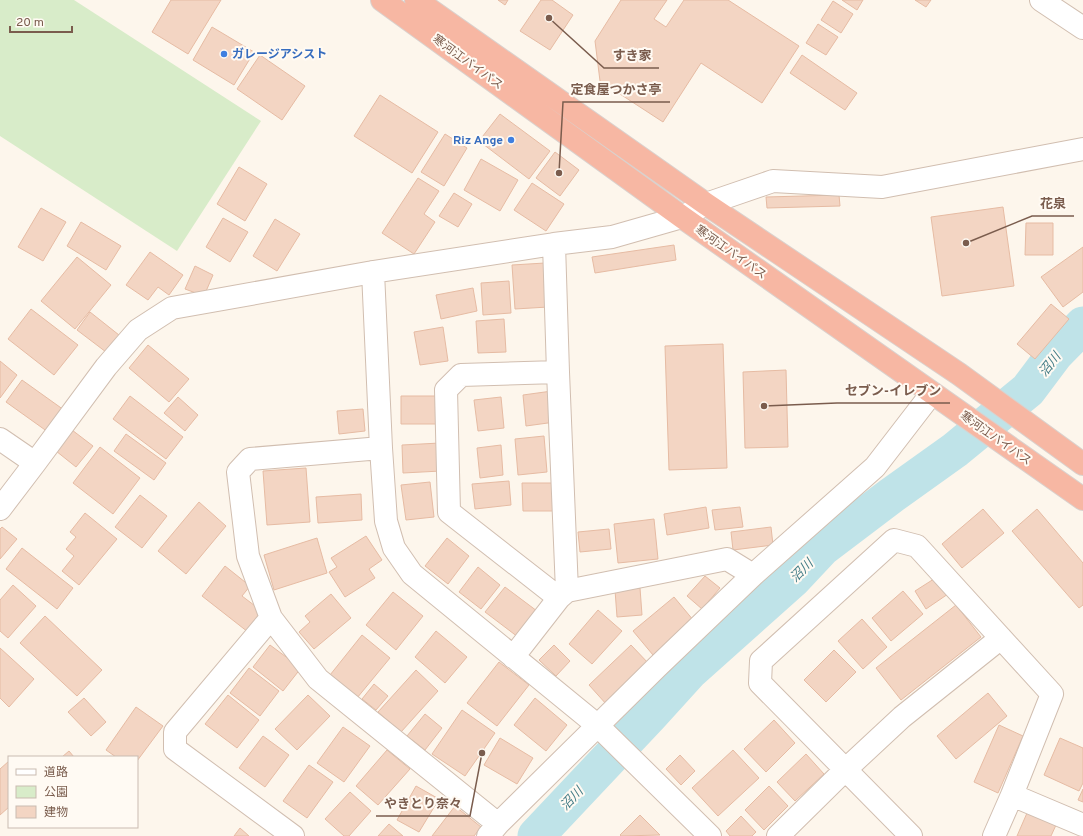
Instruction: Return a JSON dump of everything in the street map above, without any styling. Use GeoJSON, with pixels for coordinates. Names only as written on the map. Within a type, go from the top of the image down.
{"type":"FeatureCollection","features":[{"type":"Feature","properties":{"kind":"highway","name":"寒河江バイパス"},"geometry":{"type":"LineString","coordinates":[[382,0],[682,217],[1083,500]]}},
{"type":"Feature","properties":{"kind":"highway","name":"寒河江バイパス"},"geometry":{"type":"LineString","coordinates":[[416,0],[706,204],[959,374],[1083,464]]}},
{"type":"Feature","properties":{"kind":"street"},"geometry":{"type":"LineString","coordinates":[[1041,0],[1083,28]]}},
{"type":"Feature","properties":{"kind":"street"},"geometry":{"type":"LineString","coordinates":[[0,509],[36,463],[106,367],[138,330],[172,308],[373,272],[554,244],[612,237],[682,217],[706,204],[773,181],[882,187],[1083,149]]}},
{"type":"Feature","properties":{"kind":"street"},"geometry":{"type":"LineString","coordinates":[[554,244],[563,594]]}},
{"type":"Feature","properties":{"kind":"street"},"geometry":{"type":"LineString","coordinates":[[373,272],[386,521],[394,548],[412,574],[597,726],[710,836]]}},
{"type":"Feature","properties":{"kind":"street"},"geometry":{"type":"LineString","coordinates":[[558,372],[461,375],[446,390],[449,512],[563,594]]}},
{"type":"Feature","properties":{"kind":"street"},"geometry":{"type":"LineString","coordinates":[[381,448],[250,459],[238,472],[248,556],[271,618],[318,679],[493,830],[657,667],[753,575],[875,467],[932,393]]}},
{"type":"Feature","properties":{"kind":"street"},"geometry":{"type":"LineString","coordinates":[[0,439],[36,463]]}},
{"type":"Feature","properties":{"kind":"street"},"geometry":{"type":"LineString","coordinates":[[911,836],[760,683],[761,661],[894,540],[917,546],[1052,694],[994,836]]}},
{"type":"Feature","properties":{"kind":"street"},"geometry":{"type":"LineString","coordinates":[[513,657],[563,594],[727,559],[753,575]]}},
{"type":"Feature","properties":{"kind":"street"},"geometry":{"type":"LineString","coordinates":[[271,618],[175,732],[176,748],[293,836]]}},
{"type":"Feature","properties":{"kind":"street"},"geometry":{"type":"LineString","coordinates":[[778,836],[845,770],[902,717],[1002,638]]}},
{"type":"Feature","properties":{"kind":"street"},"geometry":{"type":"LineString","coordinates":[[1012,795],[1083,825]]}},
{"type":"Feature","properties":{"kind":"green space"},"geometry":{"type":"Polygon","coordinates":[[[0,0],[74,0],[261,121],[177,251],[0,136],[0,0]]]}},
{"type":"Feature","properties":{"kind":"building"},"geometry":{"type":"Polygon","coordinates":[[[171,0],[221,0],[188,54],[152,32],[171,0]]]}},
{"type":"Feature","properties":{"kind":"building"},"geometry":{"type":"Polygon","coordinates":[[[498,0],[508,0],[505,5],[498,0]]]}},
{"type":"Feature","properties":{"kind":"building"},"geometry":{"type":"Polygon","coordinates":[[[541,0],[552,0],[573,15],[550,50],[520,31],[541,0]]]}},
{"type":"Feature","properties":{"kind":"building"},"geometry":{"type":"Polygon","coordinates":[[[621,0],[667,0],[654,19],[666,27],[684,0],[728,0],[799,46],[762,103],[701,63],[663,122],[600,81],[595,41],[621,0]]]}},
{"type":"Feature","properties":{"kind":"building"},"geometry":{"type":"Polygon","coordinates":[[[842,0],[863,0],[857,10],[842,0]]]}},
{"type":"Feature","properties":{"kind":"building"},"geometry":{"type":"Polygon","coordinates":[[[915,0],[931,0],[926,7],[915,0]]]}},
{"type":"Feature","properties":{"kind":"building"},"geometry":{"type":"Polygon","coordinates":[[[833,1],[853,14],[841,33],[821,20],[833,1]]]}},
{"type":"Feature","properties":{"kind":"building"},"geometry":{"type":"Polygon","coordinates":[[[818,24],[838,37],[826,55],[806,43],[818,24]]]}},
{"type":"Feature","properties":{"kind":"building"},"geometry":{"type":"Polygon","coordinates":[[[212,27],[254,52],[234,85],[193,60],[212,27]]]}},
{"type":"Feature","properties":{"kind":"building"},"geometry":{"type":"Polygon","coordinates":[[[260,55],[305,86],[282,120],[237,89],[260,55]]]}},
{"type":"Feature","properties":{"kind":"building"},"geometry":{"type":"Polygon","coordinates":[[[802,55],[857,93],[845,110],[790,73],[802,55]]]}},
{"type":"Feature","properties":{"kind":"building"},"geometry":{"type":"Polygon","coordinates":[[[380,95],[438,132],[412,173],[354,136],[380,95]]]}},
{"type":"Feature","properties":{"kind":"building"},"geometry":{"type":"Polygon","coordinates":[[[500,114],[550,151],[529,179],[479,141],[500,114]]]}},
{"type":"Feature","properties":{"kind":"building"},"geometry":{"type":"Polygon","coordinates":[[[445,134],[467,148],[444,186],[421,172],[445,134]]]}},
{"type":"Feature","properties":{"kind":"building"},"geometry":{"type":"Polygon","coordinates":[[[555,152],[579,170],[560,196],[536,178],[555,152]]]}},
{"type":"Feature","properties":{"kind":"building"},"geometry":{"type":"Polygon","coordinates":[[[481,159],[518,180],[500,211],[464,190],[481,159]]]}},
{"type":"Feature","properties":{"kind":"building"},"geometry":{"type":"Polygon","coordinates":[[[239,167],[267,184],[245,221],[217,204],[239,167]]]}},
{"type":"Feature","properties":{"kind":"building"},"geometry":{"type":"Polygon","coordinates":[[[418,178],[439,191],[424,214],[435,222],[414,254],[382,233],[418,178]]]}},
{"type":"Feature","properties":{"kind":"building"},"geometry":{"type":"Polygon","coordinates":[[[532,183],[564,204],[546,231],[514,210],[532,183]]]}},
{"type":"Feature","properties":{"kind":"building"},"geometry":{"type":"Polygon","coordinates":[[[454,193],[472,204],[458,227],[439,216],[454,193]]]}},
{"type":"Feature","properties":{"kind":"building"},"geometry":{"type":"Polygon","coordinates":[[[839,195],[840,206],[767,208],[766,197],[839,195]]]}},
{"type":"Feature","properties":{"kind":"building"},"geometry":{"type":"Polygon","coordinates":[[[1003,207],[1014,286],[942,296],[931,217],[1003,207]]]}},
{"type":"Feature","properties":{"kind":"building"},"geometry":{"type":"Polygon","coordinates":[[[41,208],[66,222],[43,261],[18,247],[41,208]]]}},
{"type":"Feature","properties":{"kind":"building"},"geometry":{"type":"Polygon","coordinates":[[[223,218],[248,232],[230,262],[206,247],[223,218]]]}},
{"type":"Feature","properties":{"kind":"building"},"geometry":{"type":"Polygon","coordinates":[[[275,219],[300,234],[277,271],[253,256],[275,219]]]}},
{"type":"Feature","properties":{"kind":"building"},"geometry":{"type":"Polygon","coordinates":[[[81,222],[121,246],[106,270],[67,246],[81,222]]]}},
{"type":"Feature","properties":{"kind":"building"},"geometry":{"type":"Polygon","coordinates":[[[1026,223],[1053,223],[1053,255],[1025,255],[1026,223]]]}},
{"type":"Feature","properties":{"kind":"building"},"geometry":{"type":"Polygon","coordinates":[[[674,245],[676,260],[595,273],[592,257],[674,245]]]}},
{"type":"Feature","properties":{"kind":"building"},"geometry":{"type":"Polygon","coordinates":[[[1083,247],[1083,292],[1063,307],[1041,277],[1083,247]]]}},
{"type":"Feature","properties":{"kind":"building"},"geometry":{"type":"Polygon","coordinates":[[[150,252],[183,275],[169,295],[158,287],[148,300],[126,285],[150,252]]]}},
{"type":"Feature","properties":{"kind":"building"},"geometry":{"type":"Polygon","coordinates":[[[77,257],[111,285],[75,329],[41,301],[77,257]]]}},
{"type":"Feature","properties":{"kind":"building"},"geometry":{"type":"Polygon","coordinates":[[[545,263],[548,307],[515,309],[512,265],[545,263]]]}},
{"type":"Feature","properties":{"kind":"building"},"geometry":{"type":"Polygon","coordinates":[[[195,266],[213,275],[204,296],[185,289],[195,266]]]}},
{"type":"Feature","properties":{"kind":"building"},"geometry":{"type":"Polygon","coordinates":[[[509,281],[511,313],[483,315],[481,283],[509,281]]]}},
{"type":"Feature","properties":{"kind":"building"},"geometry":{"type":"Polygon","coordinates":[[[473,288],[477,311],[441,319],[436,295],[473,288]]]}},
{"type":"Feature","properties":{"kind":"building"},"geometry":{"type":"Polygon","coordinates":[[[1051,304],[1069,319],[1035,359],[1017,344],[1051,304]]]}},
{"type":"Feature","properties":{"kind":"building"},"geometry":{"type":"Polygon","coordinates":[[[31,309],[78,345],[54,375],[8,339],[31,309]]]}},
{"type":"Feature","properties":{"kind":"building"},"geometry":{"type":"Polygon","coordinates":[[[90,312],[119,335],[106,352],[77,330],[90,312]]]}},
{"type":"Feature","properties":{"kind":"building"},"geometry":{"type":"Polygon","coordinates":[[[504,319],[506,352],[478,353],[476,321],[504,319]]]}},
{"type":"Feature","properties":{"kind":"building"},"geometry":{"type":"Polygon","coordinates":[[[443,327],[448,361],[420,365],[414,332],[443,327]]]}},
{"type":"Feature","properties":{"kind":"building"},"geometry":{"type":"Polygon","coordinates":[[[723,344],[727,468],[669,470],[665,346],[723,344]]]}},
{"type":"Feature","properties":{"kind":"building"},"geometry":{"type":"Polygon","coordinates":[[[148,345],[189,379],[169,402],[129,368],[148,345]]]}},
{"type":"Feature","properties":{"kind":"building"},"geometry":{"type":"Polygon","coordinates":[[[0,361],[17,375],[0,398],[0,361]]]}},
{"type":"Feature","properties":{"kind":"building"},"geometry":{"type":"Polygon","coordinates":[[[786,370],[788,447],[745,448],[743,372],[786,370]]]}},
{"type":"Feature","properties":{"kind":"building"},"geometry":{"type":"Polygon","coordinates":[[[22,380],[64,410],[48,432],[6,402],[22,380]]]}},
{"type":"Feature","properties":{"kind":"building"},"geometry":{"type":"Polygon","coordinates":[[[552,391],[555,422],[526,426],[523,395],[552,391]]]}},
{"type":"Feature","properties":{"kind":"building"},"geometry":{"type":"Polygon","coordinates":[[[130,396],[183,437],[166,459],[113,419],[130,396]]]}},
{"type":"Feature","properties":{"kind":"building"},"geometry":{"type":"Polygon","coordinates":[[[401,396],[439,396],[439,424],[401,424],[401,396]]]}},
{"type":"Feature","properties":{"kind":"building"},"geometry":{"type":"Polygon","coordinates":[[[178,397],[198,415],[185,431],[164,413],[178,397]]]}},
{"type":"Feature","properties":{"kind":"building"},"geometry":{"type":"Polygon","coordinates":[[[501,397],[504,428],[478,431],[474,400],[501,397]]]}},
{"type":"Feature","properties":{"kind":"building"},"geometry":{"type":"Polygon","coordinates":[[[363,409],[365,431],[339,434],[337,411],[363,409]]]}},
{"type":"Feature","properties":{"kind":"building"},"geometry":{"type":"Polygon","coordinates":[[[72,430],[93,446],[76,467],[56,451],[72,430]]]}},
{"type":"Feature","properties":{"kind":"building"},"geometry":{"type":"Polygon","coordinates":[[[126,434],[166,463],[154,480],[114,451],[126,434]]]}},
{"type":"Feature","properties":{"kind":"building"},"geometry":{"type":"Polygon","coordinates":[[[544,436],[547,472],[518,475],[515,439],[544,436]]]}},
{"type":"Feature","properties":{"kind":"building"},"geometry":{"type":"Polygon","coordinates":[[[440,443],[441,471],[403,473],[402,445],[440,443]]]}},
{"type":"Feature","properties":{"kind":"building"},"geometry":{"type":"Polygon","coordinates":[[[501,445],[503,475],[480,478],[477,448],[501,445]]]}},
{"type":"Feature","properties":{"kind":"building"},"geometry":{"type":"Polygon","coordinates":[[[100,447],[140,478],[113,514],[73,483],[100,447]]]}},
{"type":"Feature","properties":{"kind":"building"},"geometry":{"type":"Polygon","coordinates":[[[306,468],[310,522],[267,525],[263,471],[306,468]]]}},
{"type":"Feature","properties":{"kind":"building"},"geometry":{"type":"Polygon","coordinates":[[[509,481],[511,505],[475,509],[472,484],[509,481]]]}},
{"type":"Feature","properties":{"kind":"building"},"geometry":{"type":"Polygon","coordinates":[[[430,482],[434,517],[406,520],[401,485],[430,482]]]}},
{"type":"Feature","properties":{"kind":"building"},"geometry":{"type":"Polygon","coordinates":[[[522,483],[557,483],[557,511],[523,511],[522,483]]]}},
{"type":"Feature","properties":{"kind":"building"},"geometry":{"type":"Polygon","coordinates":[[[361,494],[362,520],[318,523],[316,497],[361,494]]]}},
{"type":"Feature","properties":{"kind":"building"},"geometry":{"type":"Polygon","coordinates":[[[140,495],[167,516],[142,548],[115,527],[140,495]]]}},
{"type":"Feature","properties":{"kind":"building"},"geometry":{"type":"Polygon","coordinates":[[[199,502],[226,526],[186,574],[158,551],[199,502]]]}},
{"type":"Feature","properties":{"kind":"building"},"geometry":{"type":"Polygon","coordinates":[[[706,507],[709,528],[667,535],[664,514],[706,507]]]}},
{"type":"Feature","properties":{"kind":"building"},"geometry":{"type":"Polygon","coordinates":[[[740,507],[743,527],[715,530],[712,510],[740,507]]]}},
{"type":"Feature","properties":{"kind":"building"},"geometry":{"type":"Polygon","coordinates":[[[983,509],[1004,533],[962,568],[942,544],[983,509]]]}},
{"type":"Feature","properties":{"kind":"building"},"geometry":{"type":"Polygon","coordinates":[[[1037,509],[1083,563],[1083,605],[1079,608],[1012,531],[1037,509]]]}},
{"type":"Feature","properties":{"kind":"building"},"geometry":{"type":"Polygon","coordinates":[[[85,513],[117,539],[79,585],[62,571],[74,556],[66,549],[76,537],[70,532],[85,513]]]}},
{"type":"Feature","properties":{"kind":"building"},"geometry":{"type":"Polygon","coordinates":[[[654,519],[658,559],[618,563],[614,524],[654,519]]]}},
{"type":"Feature","properties":{"kind":"building"},"geometry":{"type":"Polygon","coordinates":[[[2,527],[17,539],[0,559],[0,529],[2,527]]]}},
{"type":"Feature","properties":{"kind":"building"},"geometry":{"type":"Polygon","coordinates":[[[771,527],[773,545],[733,550],[731,532],[771,527]]]}},
{"type":"Feature","properties":{"kind":"building"},"geometry":{"type":"Polygon","coordinates":[[[609,529],[611,549],[580,552],[578,532],[609,529]]]}},
{"type":"Feature","properties":{"kind":"building"},"geometry":{"type":"Polygon","coordinates":[[[366,536],[382,560],[369,569],[375,578],[345,597],[329,572],[337,567],[331,558],[366,536]]]}},
{"type":"Feature","properties":{"kind":"building"},"geometry":{"type":"Polygon","coordinates":[[[317,538],[327,573],[274,590],[264,555],[317,538]]]}},
{"type":"Feature","properties":{"kind":"building"},"geometry":{"type":"Polygon","coordinates":[[[447,538],[469,556],[448,584],[425,566],[447,538]]]}},
{"type":"Feature","properties":{"kind":"building"},"geometry":{"type":"Polygon","coordinates":[[[22,548],[73,588],[57,609],[6,569],[22,548]]]}},
{"type":"Feature","properties":{"kind":"building"},"geometry":{"type":"Polygon","coordinates":[[[225,566],[250,586],[242,596],[263,612],[248,632],[202,596],[225,566]]]}},
{"type":"Feature","properties":{"kind":"building"},"geometry":{"type":"Polygon","coordinates":[[[478,567],[500,585],[481,609],[459,592],[478,567]]]}},
{"type":"Feature","properties":{"kind":"building"},"geometry":{"type":"Polygon","coordinates":[[[705,576],[720,588],[702,609],[687,596],[705,576]]]}},
{"type":"Feature","properties":{"kind":"building"},"geometry":{"type":"Polygon","coordinates":[[[937,577],[948,594],[926,609],[915,591],[937,577]]]}},
{"type":"Feature","properties":{"kind":"building"},"geometry":{"type":"Polygon","coordinates":[[[13,585],[36,606],[8,638],[0,631],[0,600],[13,585]]]}},
{"type":"Feature","properties":{"kind":"building"},"geometry":{"type":"Polygon","coordinates":[[[505,587],[537,611],[518,637],[485,612],[505,587]]]}},
{"type":"Feature","properties":{"kind":"building"},"geometry":{"type":"Polygon","coordinates":[[[640,588],[642,615],[617,617],[615,590],[640,588]]]}},
{"type":"Feature","properties":{"kind":"building"},"geometry":{"type":"Polygon","coordinates":[[[903,591],[923,614],[891,641],[872,618],[903,591]]]}},
{"type":"Feature","properties":{"kind":"building"},"geometry":{"type":"Polygon","coordinates":[[[393,592],[423,616],[396,650],[366,625],[393,592]]]}},
{"type":"Feature","properties":{"kind":"building"},"geometry":{"type":"Polygon","coordinates":[[[331,594],[351,618],[314,649],[299,632],[310,622],[305,616],[331,594]]]}},
{"type":"Feature","properties":{"kind":"building"},"geometry":{"type":"Polygon","coordinates":[[[674,597],[694,621],[653,655],[633,631],[674,597]]]}},
{"type":"Feature","properties":{"kind":"building"},"geometry":{"type":"Polygon","coordinates":[[[956,605],[981,637],[901,700],[876,668],[956,605]]]}},
{"type":"Feature","properties":{"kind":"building"},"geometry":{"type":"Polygon","coordinates":[[[598,610],[622,631],[592,664],[569,644],[598,610]]]}},
{"type":"Feature","properties":{"kind":"building"},"geometry":{"type":"Polygon","coordinates":[[[45,616],[102,670],[77,696],[20,643],[45,616]]]}},
{"type":"Feature","properties":{"kind":"building"},"geometry":{"type":"Polygon","coordinates":[[[862,619],[887,647],[863,669],[838,641],[862,619]]]}},
{"type":"Feature","properties":{"kind":"building"},"geometry":{"type":"Polygon","coordinates":[[[436,631],[467,657],[445,683],[415,657],[436,631]]]}},
{"type":"Feature","properties":{"kind":"building"},"geometry":{"type":"Polygon","coordinates":[[[362,635],[390,658],[357,698],[330,675],[362,635]]]}},
{"type":"Feature","properties":{"kind":"building"},"geometry":{"type":"Polygon","coordinates":[[[270,645],[301,668],[283,691],[253,667],[270,645]]]}},
{"type":"Feature","properties":{"kind":"building"},"geometry":{"type":"Polygon","coordinates":[[[554,645],[570,661],[556,676],[539,660],[554,645]]]}},
{"type":"Feature","properties":{"kind":"building"},"geometry":{"type":"Polygon","coordinates":[[[631,645],[650,665],[607,705],[589,685],[631,645]]]}},
{"type":"Feature","properties":{"kind":"building"},"geometry":{"type":"Polygon","coordinates":[[[0,648],[34,679],[9,707],[0,698],[0,648]]]}},
{"type":"Feature","properties":{"kind":"building"},"geometry":{"type":"Polygon","coordinates":[[[834,650],[856,672],[826,702],[804,680],[834,650]]]}},
{"type":"Feature","properties":{"kind":"building"},"geometry":{"type":"Polygon","coordinates":[[[499,662],[529,685],[497,726],[467,703],[499,662]]]}},
{"type":"Feature","properties":{"kind":"building"},"geometry":{"type":"Polygon","coordinates":[[[249,668],[279,691],[260,716],[230,693],[249,668]]]}},
{"type":"Feature","properties":{"kind":"building"},"geometry":{"type":"Polygon","coordinates":[[[416,670],[438,691],[401,732],[378,712],[416,670]]]}},
{"type":"Feature","properties":{"kind":"building"},"geometry":{"type":"Polygon","coordinates":[[[374,684],[388,696],[376,710],[362,699],[374,684]]]}},
{"type":"Feature","properties":{"kind":"building"},"geometry":{"type":"Polygon","coordinates":[[[988,693],[1007,716],[956,759],[937,736],[988,693]]]}},
{"type":"Feature","properties":{"kind":"building"},"geometry":{"type":"Polygon","coordinates":[[[228,695],[259,720],[237,748],[205,724],[228,695]]]}},
{"type":"Feature","properties":{"kind":"building"},"geometry":{"type":"Polygon","coordinates":[[[308,695],[330,716],[297,750],[275,729],[308,695]]]}},
{"type":"Feature","properties":{"kind":"building"},"geometry":{"type":"Polygon","coordinates":[[[84,698],[106,722],[91,736],[68,712],[84,698]]]}},
{"type":"Feature","properties":{"kind":"building"},"geometry":{"type":"Polygon","coordinates":[[[535,698],[567,725],[546,751],[514,725],[535,698]]]}},
{"type":"Feature","properties":{"kind":"building"},"geometry":{"type":"Polygon","coordinates":[[[136,707],[163,726],[138,760],[138,756],[115,756],[106,750],[136,707]]]}},
{"type":"Feature","properties":{"kind":"building"},"geometry":{"type":"Polygon","coordinates":[[[462,710],[495,733],[465,776],[432,754],[462,710]]]}},
{"type":"Feature","properties":{"kind":"building"},"geometry":{"type":"Polygon","coordinates":[[[425,714],[442,728],[425,750],[407,736],[425,714]]]}},
{"type":"Feature","properties":{"kind":"building"},"geometry":{"type":"Polygon","coordinates":[[[774,720],[795,743],[766,772],[744,749],[774,720]]]}},
{"type":"Feature","properties":{"kind":"building"},"geometry":{"type":"Polygon","coordinates":[[[999,725],[1023,736],[998,793],[974,782],[999,725]]]}},
{"type":"Feature","properties":{"kind":"building"},"geometry":{"type":"Polygon","coordinates":[[[343,727],[370,746],[344,782],[317,763],[343,727]]]}},
{"type":"Feature","properties":{"kind":"building"},"geometry":{"type":"Polygon","coordinates":[[[263,736],[289,755],[265,787],[239,768],[263,736]]]}},
{"type":"Feature","properties":{"kind":"building"},"geometry":{"type":"Polygon","coordinates":[[[500,738],[533,758],[517,784],[484,765],[500,738]]]}},
{"type":"Feature","properties":{"kind":"building"},"geometry":{"type":"Polygon","coordinates":[[[1060,738],[1083,748],[1083,783],[1079,791],[1044,775],[1060,738]]]}},
{"type":"Feature","properties":{"kind":"building"},"geometry":{"type":"Polygon","coordinates":[[[387,750],[410,769],[378,805],[356,786],[387,750]]]}},
{"type":"Feature","properties":{"kind":"building"},"geometry":{"type":"Polygon","coordinates":[[[733,750],[759,778],[718,816],[692,788],[733,750]]]}},
{"type":"Feature","properties":{"kind":"building"},"geometry":{"type":"Polygon","coordinates":[[[69,751],[73,756],[63,756],[69,751]]]}},
{"type":"Feature","properties":{"kind":"building"},"geometry":{"type":"Polygon","coordinates":[[[806,754],[824,774],[795,801],[777,782],[806,754]]]}},
{"type":"Feature","properties":{"kind":"building"},"geometry":{"type":"Polygon","coordinates":[[[680,755],[695,771],[681,785],[666,769],[680,755]]]}},
{"type":"Feature","properties":{"kind":"building"},"geometry":{"type":"Polygon","coordinates":[[[8,762],[8,808],[0,815],[0,769],[8,762]]]}},
{"type":"Feature","properties":{"kind":"building"},"geometry":{"type":"Polygon","coordinates":[[[309,765],[333,782],[307,818],[283,801],[309,765]]]}},
{"type":"Feature","properties":{"kind":"building"},"geometry":{"type":"Polygon","coordinates":[[[416,786],[439,799],[419,832],[397,820],[416,786]]]}},
{"type":"Feature","properties":{"kind":"building"},"geometry":{"type":"Polygon","coordinates":[[[769,786],[788,806],[764,830],[745,810],[769,786]]]}},
{"type":"Feature","properties":{"kind":"building"},"geometry":{"type":"Polygon","coordinates":[[[1083,789],[1083,802],[1078,800],[1083,789]]]}},
{"type":"Feature","properties":{"kind":"building"},"geometry":{"type":"Polygon","coordinates":[[[350,792],[371,811],[349,836],[344,836],[325,819],[350,792]]]}},
{"type":"Feature","properties":{"kind":"building"},"geometry":{"type":"Polygon","coordinates":[[[455,806],[481,827],[474,836],[432,836],[455,806]]]}},
{"type":"Feature","properties":{"kind":"building"},"geometry":{"type":"Polygon","coordinates":[[[1027,813],[1056,825],[1051,836],[1017,836],[1027,813]]]}},
{"type":"Feature","properties":{"kind":"building"},"geometry":{"type":"Polygon","coordinates":[[[640,815],[660,835],[621,836],[620,835],[640,815]]]}},
{"type":"Feature","properties":{"kind":"building"},"geometry":{"type":"Polygon","coordinates":[[[741,816],[756,832],[752,836],[730,836],[726,831],[741,816]]]}},
{"type":"Feature","properties":{"kind":"building"},"geometry":{"type":"Polygon","coordinates":[[[389,824],[403,836],[378,836],[389,824]]]}},
{"type":"Feature","properties":{"kind":"building"},"geometry":{"type":"Polygon","coordinates":[[[240,828],[249,836],[234,836],[240,828]]]}},
{"type":"Feature","properties":{"kind":"waterway","name":"沼川"},"geometry":{"type":"LineString","coordinates":[[536,836],[689,672],[792,580],[822,548],[955,450],[1028,390],[1055,354],[1083,325]]}},
{"type":"Feature","properties":{"kind":"place","name":"すき家"},"geometry":{"type":"Point","coordinates":[549,18]}},
{"type":"Feature","properties":{"kind":"place","name":"ガレージアシスト"},"geometry":{"type":"Point","coordinates":[224,54]}},
{"type":"Feature","properties":{"kind":"place","name":"Riz Ange"},"geometry":{"type":"Point","coordinates":[511,140]}},
{"type":"Feature","properties":{"kind":"place","name":"定食屋つかさ亭"},"geometry":{"type":"Point","coordinates":[559,173]}},
{"type":"Feature","properties":{"kind":"place","name":"花泉"},"geometry":{"type":"Point","coordinates":[966,243]}},
{"type":"Feature","properties":{"kind":"place","name":"セブン-イレブン"},"geometry":{"type":"Point","coordinates":[764,406]}},
{"type":"Feature","properties":{"kind":"place","name":"やきとり奈々"},"geometry":{"type":"Point","coordinates":[482,753]}}]}
